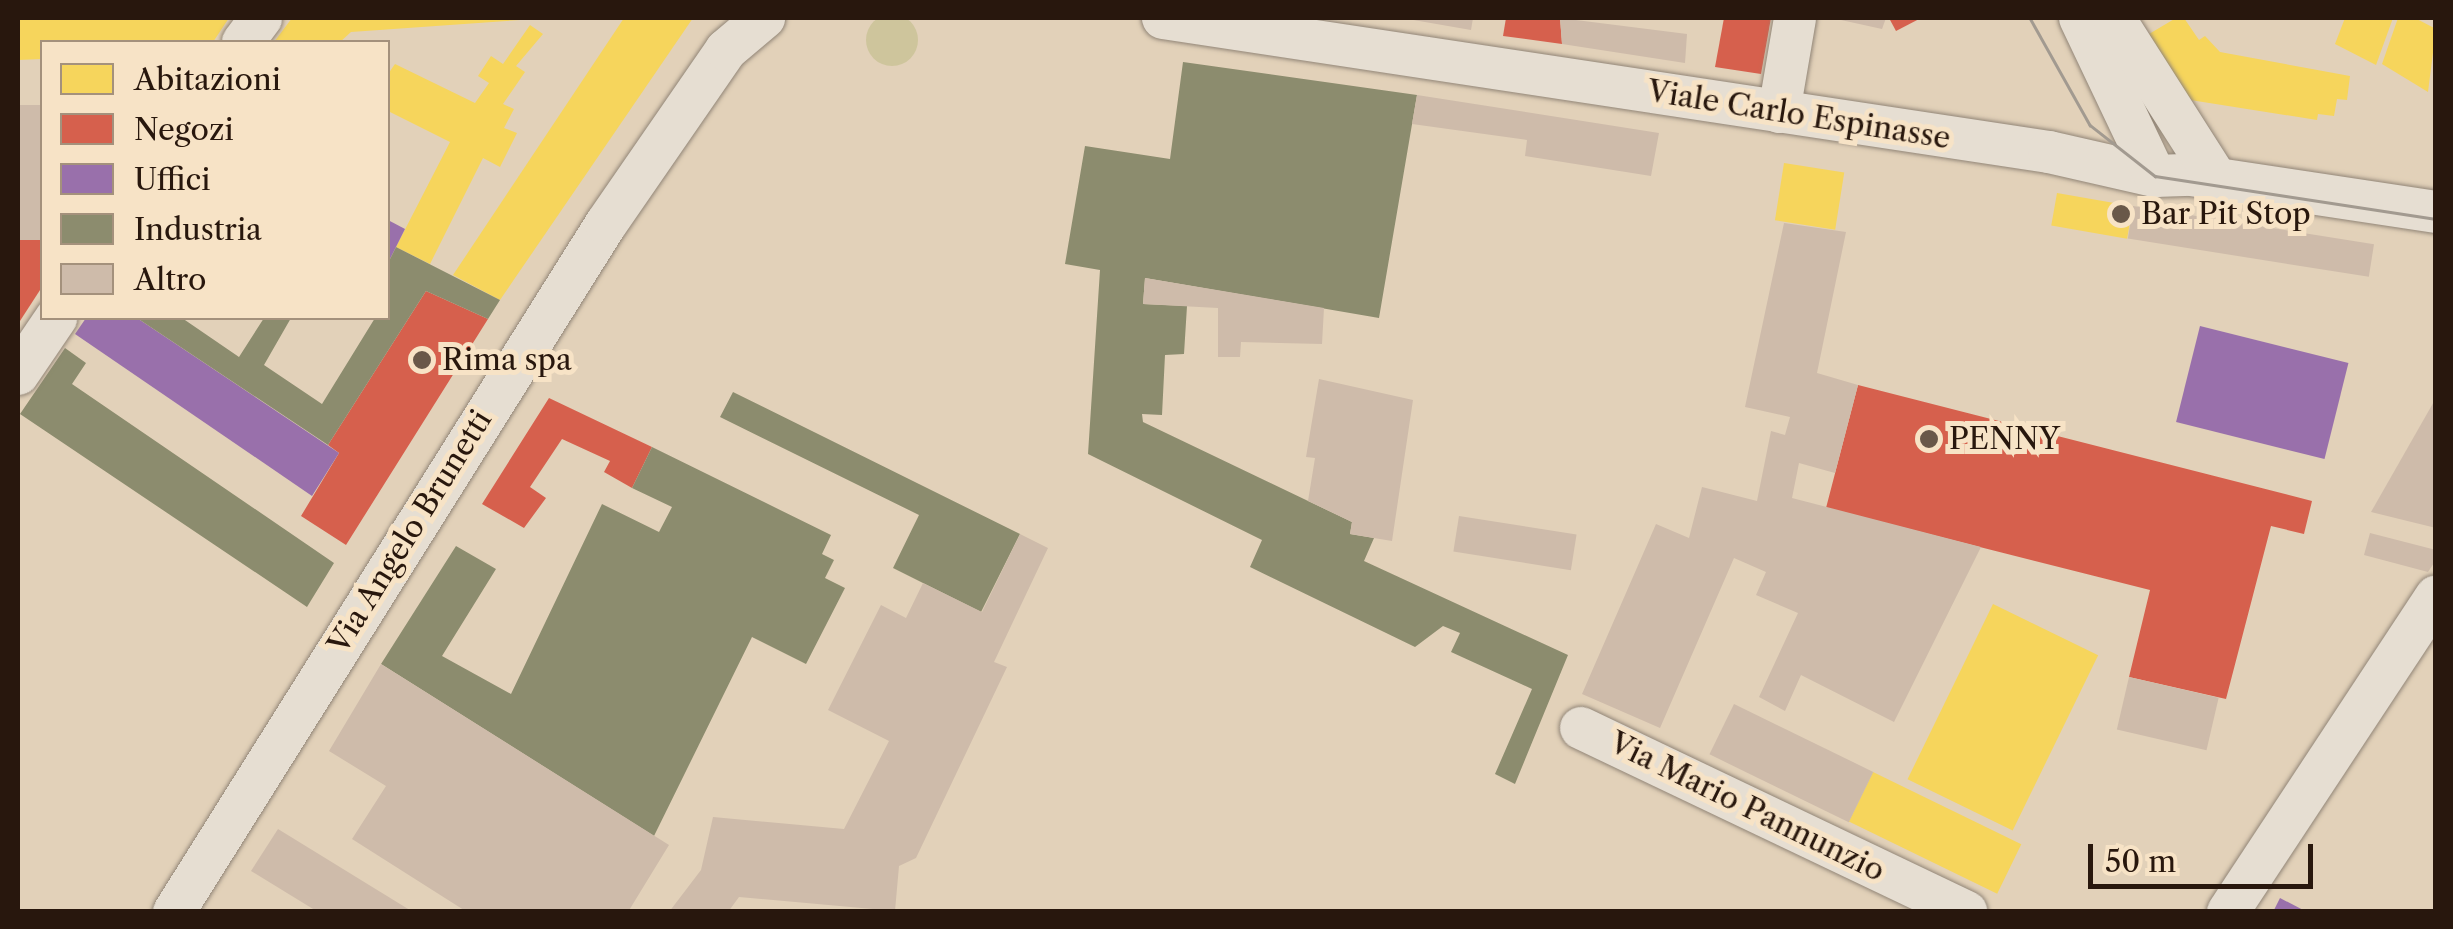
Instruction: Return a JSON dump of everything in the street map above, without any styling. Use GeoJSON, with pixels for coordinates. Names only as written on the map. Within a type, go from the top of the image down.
{"type":"FeatureCollection","features":[{"type":"Feature","properties":{"kind":"street"},"geometry":{"type":"LineString","coordinates":[[244,40],[261,18]]}},
{"type":"Feature","properties":{"kind":"street","name":"Via Angelo Brunetti"},"geometry":{"type":"LineString","coordinates":[[174,912],[597,237],[726,50],[764,18]]}},
{"type":"Feature","properties":{"kind":"street","name":"Viale Carlo Espinasse"},"geometry":{"type":"LineString","coordinates":[[1162,18],[2049,152],[2154,176],[2216,178],[2436,212]]}},
{"type":"Feature","properties":{"kind":"street"},"geometry":{"type":"LineString","coordinates":[[1779,112],[1796,18]]}},
{"type":"Feature","properties":{"kind":"street"},"geometry":{"type":"LineString","coordinates":[[2080,18],[2154,176]]}},
{"type":"Feature","properties":{"kind":"street"},"geometry":{"type":"LineString","coordinates":[[2114,18],[2150,81],[2216,178]]}},
{"type":"Feature","properties":{"kind":"street"},"geometry":{"type":"LineString","coordinates":[[2150,81],[2159,146],[2154,176]]}},
{"type":"Feature","properties":{"kind":"street"},"geometry":{"type":"LineString","coordinates":[[18,374],[55,320]]}},
{"type":"Feature","properties":{"kind":"street"},"geometry":{"type":"LineString","coordinates":[[2228,912],[2436,596]]}},
{"type":"Feature","properties":{"kind":"street","name":"Via Mario Pannunzio"},"geometry":{"type":"LineString","coordinates":[[1582,728],[1966,912]]}},
{"type":"Feature","properties":{"kind":"shaded area"},"geometry":{"type":"Polygon","coordinates":[[[892,14],[910,22],[918,40],[910,58],[892,66],[874,58],[866,40],[874,22],[892,14]]]}},
{"type":"Feature","properties":{"kind":"building: Abitazioni"},"geometry":{"type":"Polygon","coordinates":[[[18,18],[229,18],[214,40],[40,40],[40,59],[18,60],[18,18]]]}},
{"type":"Feature","properties":{"kind":"building: Abitazioni"},"geometry":{"type":"Polygon","coordinates":[[[292,18],[520,18],[351,32],[342,40],[276,40],[292,18]]]}},
{"type":"Feature","properties":{"kind":"building: Abitazioni"},"geometry":{"type":"Polygon","coordinates":[[[624,18],[693,18],[500,300],[453,275],[624,18]]]}},
{"type":"Feature","properties":{"kind":"building: Abitazioni"},"geometry":{"type":"Polygon","coordinates":[[[2176,18],[2184,18],[2199,40],[2205,36],[2220,52],[2350,76],[2347,100],[2337,99],[2334,116],[2318,114],[2317,120],[2184,99],[2149,34],[2176,18]]]}},
{"type":"Feature","properties":{"kind":"building: Abitazioni"},"geometry":{"type":"Polygon","coordinates":[[[2345,18],[2393,18],[2376,65],[2335,44],[2345,18]]]}},
{"type":"Feature","properties":{"kind":"building: Abitazioni"},"geometry":{"type":"Polygon","coordinates":[[[2398,18],[2415,18],[2436,29],[2428,92],[2382,64],[2398,18]]]}},
{"type":"Feature","properties":{"kind":"building: Abitazioni"},"geometry":{"type":"Polygon","coordinates":[[[530,25],[543,34],[516,66],[525,72],[503,104],[514,109],[504,128],[517,133],[500,167],[483,158],[430,264],[396,247],[450,142],[390,112],[390,71],[395,64],[475,103],[489,83],[478,76],[491,56],[503,64],[530,25]]]}},
{"type":"Feature","properties":{"kind":"building: Abitazioni"},"geometry":{"type":"Polygon","coordinates":[[[1784,163],[1844,173],[1835,230],[1775,220],[1784,163]]]}},
{"type":"Feature","properties":{"kind":"building: Abitazioni"},"geometry":{"type":"Polygon","coordinates":[[[2057,193],[2133,206],[2127,239],[2051,225],[2057,193]]]}},
{"type":"Feature","properties":{"kind":"building: Abitazioni"},"geometry":{"type":"Polygon","coordinates":[[[1993,604],[2098,655],[2013,831],[1908,779],[1993,604]]]}},
{"type":"Feature","properties":{"kind":"building: Abitazioni"},"geometry":{"type":"Polygon","coordinates":[[[1873,772],[2021,844],[1997,894],[1849,821],[1873,772]]]}},
{"type":"Feature","properties":{"kind":"building: Negozi"},"geometry":{"type":"Polygon","coordinates":[[[1506,18],[1560,18],[1562,44],[1503,36],[1506,18]]]}},
{"type":"Feature","properties":{"kind":"building: Negozi"},"geometry":{"type":"Polygon","coordinates":[[[1724,18],[1771,18],[1761,74],[1715,67],[1724,18]]]}},
{"type":"Feature","properties":{"kind":"building: Negozi"},"geometry":{"type":"Polygon","coordinates":[[[1889,18],[1921,18],[1896,31],[1889,18]]]}},
{"type":"Feature","properties":{"kind":"building: Negozi"},"geometry":{"type":"Polygon","coordinates":[[[18,224],[40,239],[40,290],[18,324],[18,224]]]}},
{"type":"Feature","properties":{"kind":"building: Negozi","name":"Rima spa"},"geometry":{"type":"Polygon","coordinates":[[[426,291],[488,319],[346,545],[301,516],[339,453],[328,445],[426,291]]]}},
{"type":"Feature","properties":{"kind":"building: Negozi"},"geometry":{"type":"Polygon","coordinates":[[[1858,385],[2312,501],[2304,534],[2271,526],[2226,699],[2129,677],[2150,590],[1826,508],[1858,385]]]}},
{"type":"Feature","properties":{"kind":"building: Negozi"},"geometry":{"type":"Polygon","coordinates":[[[549,398],[652,447],[632,488],[604,472],[610,461],[562,439],[530,487],[546,498],[524,528],[482,504],[549,398]]]}},
{"type":"Feature","properties":{"kind":"building: Uffici"},"geometry":{"type":"Polygon","coordinates":[[[390,221],[405,229],[390,259],[390,221]]]}},
{"type":"Feature","properties":{"kind":"building: Uffici"},"geometry":{"type":"Polygon","coordinates":[[[85,320],[140,320],[339,453],[312,496],[75,334],[85,320]]]}},
{"type":"Feature","properties":{"kind":"building: Uffici"},"geometry":{"type":"Polygon","coordinates":[[[2200,326],[2348,363],[2325,459],[2176,422],[2200,326]]]}},
{"type":"Feature","properties":{"kind":"building: Uffici"},"geometry":{"type":"Polygon","coordinates":[[[2280,898],[2307,912],[2273,912],[2280,898]]]}},
{"type":"Feature","properties":{"kind":"building: Industria"},"geometry":{"type":"Polygon","coordinates":[[[1183,62],[1417,95],[1379,318],[1145,278],[1143,304],[1187,306],[1184,354],[1165,355],[1162,415],[1142,414],[1143,422],[1352,522],[1350,534],[1374,538],[1364,561],[1568,655],[1515,784],[1495,774],[1532,689],[1451,652],[1460,633],[1443,626],[1415,647],[1250,567],[1262,540],[1088,454],[1100,270],[1065,264],[1085,146],[1170,159],[1183,62]]]}},
{"type":"Feature","properties":{"kind":"building: Industria"},"geometry":{"type":"Polygon","coordinates":[[[396,247],[500,300],[488,319],[426,291],[328,445],[140,320],[185,320],[239,357],[263,320],[290,320],[264,365],[322,404],[374,320],[390,320],[390,259],[396,247]]]}},
{"type":"Feature","properties":{"kind":"building: Industria"},"geometry":{"type":"Polygon","coordinates":[[[65,348],[86,363],[72,384],[334,563],[307,607],[20,414],[65,348]]]}},
{"type":"Feature","properties":{"kind":"building: Industria"},"geometry":{"type":"Polygon","coordinates":[[[733,392],[1020,534],[981,612],[893,568],[919,515],[720,417],[733,392]]]}},
{"type":"Feature","properties":{"kind":"building: Industria"},"geometry":{"type":"Polygon","coordinates":[[[652,447],[831,535],[822,554],[834,560],[825,578],[845,588],[806,664],[752,637],[654,836],[381,664],[456,546],[496,569],[442,656],[511,694],[602,504],[659,532],[672,507],[632,488],[652,447]]]}},
{"type":"Feature","properties":{"kind":"building: Altro"},"geometry":{"type":"Polygon","coordinates":[[[1402,18],[1473,18],[1471,30],[1402,18]]]}},
{"type":"Feature","properties":{"kind":"building: Altro"},"geometry":{"type":"Polygon","coordinates":[[[1560,18],[1687,34],[1685,63],[1562,44],[1560,18]]]}},
{"type":"Feature","properties":{"kind":"building: Altro"},"geometry":{"type":"Polygon","coordinates":[[[1832,18],[1886,18],[1882,29],[1832,18]]]}},
{"type":"Feature","properties":{"kind":"building: Altro"},"geometry":{"type":"Polygon","coordinates":[[[1417,95],[1659,133],[1651,176],[1525,156],[1527,140],[1412,124],[1417,95]]]}},
{"type":"Feature","properties":{"kind":"building: Altro"},"geometry":{"type":"Polygon","coordinates":[[[18,105],[40,105],[40,240],[18,240],[18,105]]]}},
{"type":"Feature","properties":{"kind":"building: Altro"},"geometry":{"type":"Polygon","coordinates":[[[2133,206],[2374,244],[2369,277],[2128,239],[2133,206]]]}},
{"type":"Feature","properties":{"kind":"building: Altro"},"geometry":{"type":"Polygon","coordinates":[[[1784,223],[1846,232],[1817,373],[1858,385],[1835,473],[1799,463],[1792,498],[1981,547],[1894,722],[1801,675],[1785,711],[1759,697],[1798,613],[1756,595],[1766,572],[1734,558],[1660,728],[1582,694],[1656,524],[1689,538],[1702,487],[1757,501],[1771,431],[1785,435],[1790,417],[1745,407],[1784,223]]]}},
{"type":"Feature","properties":{"kind":"building: Altro"},"geometry":{"type":"Polygon","coordinates":[[[1145,278],[1324,308],[1322,344],[1241,342],[1240,357],[1218,357],[1218,308],[1143,304],[1145,278]]]}},
{"type":"Feature","properties":{"kind":"building: Altro"},"geometry":{"type":"Polygon","coordinates":[[[1319,379],[1413,400],[1392,541],[1350,534],[1352,522],[1308,501],[1315,458],[1306,457],[1319,379]]]}},
{"type":"Feature","properties":{"kind":"building: Altro"},"geometry":{"type":"Polygon","coordinates":[[[2436,398],[2436,528],[2371,512],[2436,398]]]}},
{"type":"Feature","properties":{"kind":"building: Altro"},"geometry":{"type":"Polygon","coordinates":[[[1459,516],[1577,535],[1571,570],[1453,552],[1459,516]]]}},
{"type":"Feature","properties":{"kind":"building: Altro"},"geometry":{"type":"Polygon","coordinates":[[[2370,533],[2436,550],[2436,560],[2428,572],[2364,555],[2370,533]]]}},
{"type":"Feature","properties":{"kind":"building: Altro"},"geometry":{"type":"Polygon","coordinates":[[[1020,534],[1048,548],[994,662],[1007,667],[916,858],[899,866],[895,911],[739,897],[728,912],[669,912],[701,870],[713,817],[844,829],[889,741],[828,710],[881,605],[906,618],[923,583],[982,612],[1020,534]]]}},
{"type":"Feature","properties":{"kind":"building: Altro"},"geometry":{"type":"Polygon","coordinates":[[[381,664],[669,845],[628,912],[467,912],[352,839],[386,786],[329,751],[381,664]]]}},
{"type":"Feature","properties":{"kind":"building: Altro"},"geometry":{"type":"Polygon","coordinates":[[[2129,677],[2219,698],[2206,750],[2117,730],[2129,677]]]}},
{"type":"Feature","properties":{"kind":"building: Altro"},"geometry":{"type":"Polygon","coordinates":[[[1734,704],[1873,772],[1849,822],[1709,754],[1734,704]]]}},
{"type":"Feature","properties":{"kind":"building: Altro"},"geometry":{"type":"Polygon","coordinates":[[[278,829],[413,912],[318,912],[251,871],[278,829]]]}},
{"type":"Feature","properties":{"kind":"tram line"},"geometry":{"type":"LineString","coordinates":[[2030,18],[2090,125],[2155,176],[2436,219]]}},
{"type":"Feature","properties":{"kind":"place","name":"Bar Pit Stop"},"geometry":{"type":"Point","coordinates":[2121,214]}},
{"type":"Feature","properties":{"kind":"place","name":"Rima spa"},"geometry":{"type":"Point","coordinates":[422,360]}},
{"type":"Feature","properties":{"kind":"place","name":"PENNY"},"geometry":{"type":"Point","coordinates":[1929,439]}}]}
